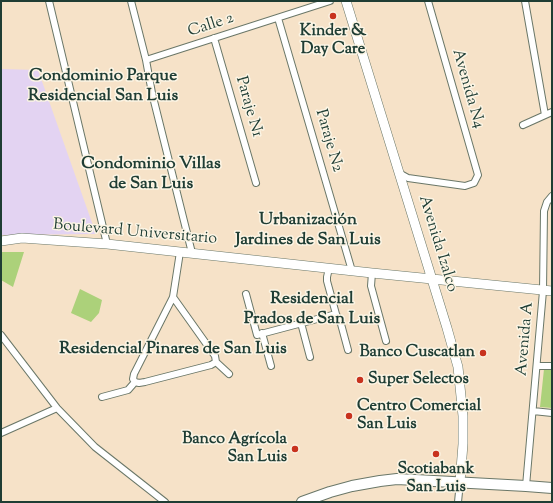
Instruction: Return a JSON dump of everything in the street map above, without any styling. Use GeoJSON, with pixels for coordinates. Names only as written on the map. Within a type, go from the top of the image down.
{"type":"FeatureCollection","features":[{"type":"Feature","properties":{"kind":"main road"},"geometry":{"type":"LineString","coordinates":[[306,501],[352,486],[397,479],[552,488]]}},
{"type":"Feature","properties":{"kind":"street"},"geometry":{"type":"LineString","coordinates":[[49,1],[107,244]]}},
{"type":"Feature","properties":{"kind":"street"},"geometry":{"type":"LineString","coordinates":[[131,1],[146,60],[152,93],[192,253]]}},
{"type":"Feature","properties":{"kind":"street","name":"Calle 2"},"geometry":{"type":"LineString","coordinates":[[146,60],[330,1]]}},
{"type":"Feature","properties":{"kind":"street","name":"Avenida Izalco"},"geometry":{"type":"LineString","coordinates":[[346,1],[458,367],[463,416],[463,444],[458,502]]}},
{"type":"Feature","properties":{"kind":"street","name":"Avenida N4"},"geometry":{"type":"LineString","coordinates":[[399,173],[408,178],[465,186],[474,183],[478,175],[428,1]]}},
{"type":"Feature","properties":{"kind":"street"},"geometry":{"type":"LineString","coordinates":[[525,1],[545,115]]}},
{"type":"Feature","properties":{"kind":"street","name":"Paraje N2"},"geometry":{"type":"LineString","coordinates":[[278,18],[352,271]]}},
{"type":"Feature","properties":{"kind":"street","name":"Paraje N1"},"geometry":{"type":"LineString","coordinates":[[214,38],[256,183]]}},
{"type":"Feature","properties":{"kind":"street"},"geometry":{"type":"LineString","coordinates":[[523,125],[552,112]]}},
{"type":"Feature","properties":{"kind":"street","name":"Avenida A"},"geometry":{"type":"LineString","coordinates":[[526,486],[537,366],[548,291],[544,211],[546,202],[552,196]]}},
{"type":"Feature","properties":{"kind":"street","name":"Boulevard Universitario"},"geometry":{"type":"LineString","coordinates":[[1,241],[22,238],[107,244],[548,291]]}},
{"type":"Feature","properties":{"kind":"street"},"geometry":{"type":"LineString","coordinates":[[135,382],[134,374],[173,297],[180,252]]}},
{"type":"Feature","properties":{"kind":"street"},"geometry":{"type":"LineString","coordinates":[[329,268],[327,281],[348,350]]}},
{"type":"Feature","properties":{"kind":"street"},"geometry":{"type":"LineString","coordinates":[[372,273],[371,286],[386,341]]}},
{"type":"Feature","properties":{"kind":"street"},"geometry":{"type":"LineString","coordinates":[[246,294],[271,366]]}},
{"type":"Feature","properties":{"kind":"street"},"geometry":{"type":"LineString","coordinates":[[173,297],[215,356],[216,362],[228,374]]}},
{"type":"Feature","properties":{"kind":"street"},"geometry":{"type":"LineString","coordinates":[[260,334],[336,314]]}},
{"type":"Feature","properties":{"kind":"street"},"geometry":{"type":"LineString","coordinates":[[301,323],[310,356]]}},
{"type":"Feature","properties":{"kind":"street"},"geometry":{"type":"LineString","coordinates":[[1,335],[57,408],[95,446],[165,502]]}},
{"type":"Feature","properties":{"kind":"street"},"geometry":{"type":"LineString","coordinates":[[135,382],[145,382],[211,365],[216,362]]}},
{"type":"Feature","properties":{"kind":"street"},"geometry":{"type":"LineString","coordinates":[[537,366],[552,366]]}},
{"type":"Feature","properties":{"kind":"street"},"geometry":{"type":"LineString","coordinates":[[102,397],[128,390],[135,382]]}},
{"type":"Feature","properties":{"kind":"street"},"geometry":{"type":"LineString","coordinates":[[1,432],[57,408]]}},
{"type":"Feature","properties":{"kind":"street"},"geometry":{"type":"LineString","coordinates":[[533,411],[552,413]]}},
{"type":"Feature","properties":{"kind":"shaded area"},"geometry":{"type":"Polygon","coordinates":[[[1,69],[38,70],[96,234],[1,235],[1,69]]]}},
{"type":"Feature","properties":{"kind":"green space"},"geometry":{"type":"Polygon","coordinates":[[[1,252],[24,252],[13,287],[1,280],[1,252]]]}},
{"type":"Feature","properties":{"kind":"green space"},"geometry":{"type":"Polygon","coordinates":[[[80,289],[102,300],[99,313],[91,322],[71,313],[80,289]]]}},
{"type":"Feature","properties":{"kind":"green space"},"geometry":{"type":"Polygon","coordinates":[[[544,369],[552,369],[552,408],[540,407],[544,369]]]}},
{"type":"Feature","properties":{"kind":"place","name":"Kinder & Day Care"},"geometry":{"type":"Point","coordinates":[333,16]}},
{"type":"Feature","properties":{"kind":"place","name":"Banco Cuscatlan"},"geometry":{"type":"Point","coordinates":[483,353]}},
{"type":"Feature","properties":{"kind":"place","name":"Super Selectos"},"geometry":{"type":"Point","coordinates":[360,380]}},
{"type":"Feature","properties":{"kind":"place","name":"Centro Comercial San Luis"},"geometry":{"type":"Point","coordinates":[349,416]}},
{"type":"Feature","properties":{"kind":"place","name":"Banco Agrícola San Luis"},"geometry":{"type":"Point","coordinates":[295,449]}},
{"type":"Feature","properties":{"kind":"place","name":"Scotiabank San Luis"},"geometry":{"type":"Point","coordinates":[436,454]}},
{"type":"Feature","properties":{"kind":"district","name":"Condominio Parque Residencial San Luis"},"geometry":{"type":"Point","coordinates":[103,87]}},
{"type":"Feature","properties":{"kind":"district","name":"Condominio Villas de San Luis"},"geometry":{"type":"Point","coordinates":[151,175]}},
{"type":"Feature","properties":{"kind":"district","name":"Urbanización Jardines de San Luis"},"geometry":{"type":"Point","coordinates":[308,231]}},
{"type":"Feature","properties":{"kind":"district","name":"Residencial Prados de San Luis"},"geometry":{"type":"Point","coordinates":[312,310]}},
{"type":"Feature","properties":{"kind":"district","name":"Residencial Pinares de San Luis"},"geometry":{"type":"Point","coordinates":[173,350]}}]}
